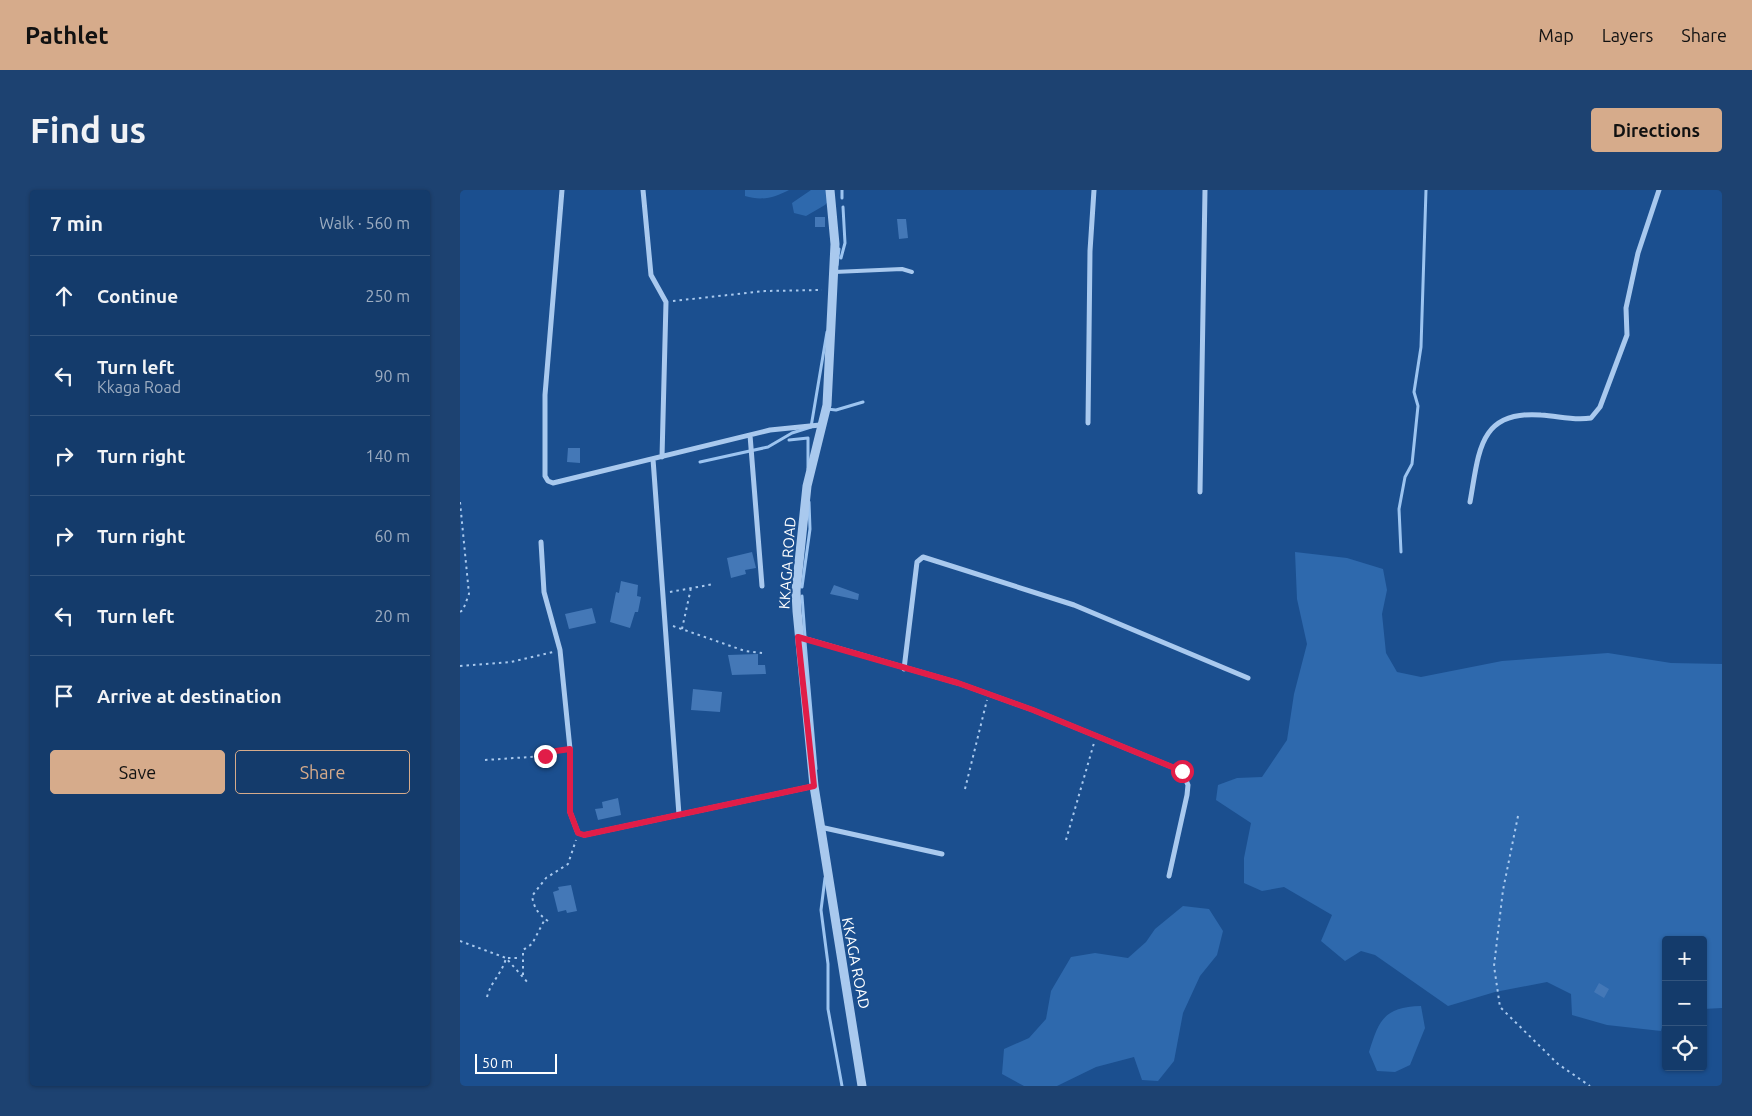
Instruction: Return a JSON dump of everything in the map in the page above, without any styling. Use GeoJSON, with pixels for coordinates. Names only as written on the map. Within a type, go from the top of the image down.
{"type":"FeatureCollection","features":[{"type":"Feature","properties":{"kind":"street"},"geometry":{"type":"LineString","coordinates":[[562,190],[545,396],[545,476],[548,481],[553,482],[662,457],[770,430],[820,425]]}},
{"type":"Feature","properties":{"kind":"street"},"geometry":{"type":"LineString","coordinates":[[643,190],[651,275],[666,302],[662,457]]}},
{"type":"Feature","properties":{"kind":"street","name":"KKAGA ROAD"},"geometry":{"type":"LineString","coordinates":[[830,190],[835,227],[832,330],[827,405],[820,425],[807,486],[796,590],[798,637],[814,786],[830,895],[849,992],[862,1086]]}},
{"type":"Feature","properties":{"kind":"street"},"geometry":{"type":"LineString","coordinates":[[1088,423],[1090,251],[1094,190]]}},
{"type":"Feature","properties":{"kind":"street"},"geometry":{"type":"LineString","coordinates":[[1200,492],[1205,190]]}},
{"type":"Feature","properties":{"kind":"street"},"geometry":{"type":"LineString","coordinates":[[1470,502],[1487,432],[1507,417],[1526,414],[1575,420],[1591,418],[1600,407],[1627,335],[1626,308],[1638,253],[1659,190]]}},
{"type":"Feature","properties":{"kind":"street"},"geometry":{"type":"LineString","coordinates":[[750,435],[762,586]]}},
{"type":"Feature","properties":{"kind":"street"},"geometry":{"type":"LineString","coordinates":[[653,459],[679,815]]}},
{"type":"Feature","properties":{"kind":"street"},"geometry":{"type":"LineString","coordinates":[[541,542],[544,592],[560,650],[570,749],[570,812],[578,833],[584,835],[814,786]]}},
{"type":"Feature","properties":{"kind":"street"},"geometry":{"type":"LineString","coordinates":[[904,669],[916,562],[923,557],[1074,605],[1248,678]]}},
{"type":"Feature","properties":{"kind":"street"},"geometry":{"type":"LineString","coordinates":[[798,637],[958,683],[988,696],[1033,710],[1182,771],[1186,777],[1187,795],[1169,876]]}},
{"type":"Feature","properties":{"kind":"street"},"geometry":{"type":"LineString","coordinates":[[820,827],[942,854]]}},
{"type":"Feature","properties":{"kind":"lane"},"geometry":{"type":"LineString","coordinates":[[834,272],[902,269],[912,272]]}},
{"type":"Feature","properties":{"kind":"path"},"geometry":{"type":"LineString","coordinates":[[666,302],[765,291],[832,290]]}},
{"type":"Feature","properties":{"kind":"path"},"geometry":{"type":"LineString","coordinates":[[460,502],[469,594],[463,610],[460,612]]}},
{"type":"Feature","properties":{"kind":"path"},"geometry":{"type":"LineString","coordinates":[[662,594],[714,584]]}},
{"type":"Feature","properties":{"kind":"path"},"geometry":{"type":"LineString","coordinates":[[682,629],[691,588]]}},
{"type":"Feature","properties":{"kind":"path"},"geometry":{"type":"LineString","coordinates":[[666,624],[745,651],[762,653]]}},
{"type":"Feature","properties":{"kind":"path"},"geometry":{"type":"LineString","coordinates":[[460,666],[511,662],[560,650]]}},
{"type":"Feature","properties":{"kind":"path"},"geometry":{"type":"LineString","coordinates":[[965,789],[988,696]]}},
{"type":"Feature","properties":{"kind":"path"},"geometry":{"type":"LineString","coordinates":[[1066,840],[1096,736]]}},
{"type":"Feature","properties":{"kind":"path"},"geometry":{"type":"LineString","coordinates":[[485,760],[545,756],[556,751],[570,749]]}},
{"type":"Feature","properties":{"kind":"path"},"geometry":{"type":"LineString","coordinates":[[1518,816],[1504,890],[1494,966],[1500,1007],[1558,1064],[1590,1086]]}},
{"type":"Feature","properties":{"kind":"path"},"geometry":{"type":"LineString","coordinates":[[523,975],[521,958],[523,950],[532,944],[547,920],[534,907],[532,896],[546,878],[568,864],[578,833]]}},
{"type":"Feature","properties":{"kind":"path"},"geometry":{"type":"LineString","coordinates":[[460,941],[506,958],[521,958]]}},
{"type":"Feature","properties":{"kind":"path"},"geometry":{"type":"LineString","coordinates":[[506,958],[529,984]]}},
{"type":"Feature","properties":{"kind":"path"},"geometry":{"type":"LineString","coordinates":[[487,997],[494,981],[503,971],[506,958]]}},
{"type":"Feature","properties":{"kind":"shaded area"},"geometry":{"type":"Polygon","coordinates":[[[745,190],[789,190],[773,197],[751,198],[745,196],[745,190]]]}},
{"type":"Feature","properties":{"kind":"shaded area"},"geometry":{"type":"Polygon","coordinates":[[[811,190],[833,190],[833,196],[825,205],[806,216],[794,213],[792,203],[811,190]]]}},
{"type":"Feature","properties":{"kind":"shaded area"},"geometry":{"type":"Polygon","coordinates":[[[1295,552],[1347,558],[1383,569],[1387,590],[1382,614],[1386,653],[1397,672],[1421,677],[1502,661],[1608,653],[1671,663],[1722,664],[1722,1008],[1707,1009],[1707,936],[1662,936],[1661,1031],[1607,1025],[1572,1015],[1571,994],[1547,982],[1495,992],[1448,1006],[1375,955],[1361,951],[1345,961],[1321,941],[1332,915],[1284,887],[1262,891],[1244,883],[1244,858],[1251,823],[1216,800],[1218,785],[1237,778],[1262,777],[1287,740],[1294,694],[1307,644],[1297,599],[1295,552]]]}},
{"type":"Feature","properties":{"kind":"shaded area"},"geometry":{"type":"Polygon","coordinates":[[[1183,906],[1209,909],[1223,931],[1217,955],[1200,976],[1183,1013],[1174,1061],[1158,1081],[1142,1080],[1134,1057],[1096,1067],[1057,1086],[1024,1086],[1002,1074],[1004,1049],[1029,1038],[1046,1019],[1051,991],[1071,957],[1095,953],[1128,958],[1146,942],[1155,929],[1183,906]]]}},
{"type":"Feature","properties":{"kind":"shaded area"},"geometry":{"type":"Polygon","coordinates":[[[1421,1006],[1425,1028],[1410,1065],[1395,1072],[1377,1071],[1369,1052],[1380,1024],[1385,1017],[1399,1009],[1421,1006]]]}},
{"type":"Feature","properties":{"kind":"building"},"geometry":{"type":"Polygon","coordinates":[[[815,217],[825,217],[825,227],[815,227],[815,217]]]}},
{"type":"Feature","properties":{"kind":"building"},"geometry":{"type":"Polygon","coordinates":[[[897,219],[906,219],[908,238],[899,239],[897,219]]]}},
{"type":"Feature","properties":{"kind":"building"},"geometry":{"type":"Polygon","coordinates":[[[568,448],[580,448],[580,463],[567,462],[568,448]]]}},
{"type":"Feature","properties":{"kind":"building"},"geometry":{"type":"Polygon","coordinates":[[[752,552],[756,568],[745,570],[746,574],[731,578],[727,558],[752,552]]]}},
{"type":"Feature","properties":{"kind":"building"},"geometry":{"type":"Polygon","coordinates":[[[621,581],[638,585],[637,596],[641,597],[638,612],[635,612],[630,628],[610,622],[616,592],[619,593],[621,581]]]}},
{"type":"Feature","properties":{"kind":"building"},"geometry":{"type":"Polygon","coordinates":[[[834,585],[859,594],[858,600],[830,594],[834,585]]]}},
{"type":"Feature","properties":{"kind":"building"},"geometry":{"type":"Polygon","coordinates":[[[592,608],[596,623],[569,629],[565,614],[592,608]]]}},
{"type":"Feature","properties":{"kind":"building"},"geometry":{"type":"Polygon","coordinates":[[[758,654],[758,665],[765,665],[766,674],[732,675],[728,655],[758,654]]]}},
{"type":"Feature","properties":{"kind":"building"},"geometry":{"type":"Polygon","coordinates":[[[693,689],[722,692],[720,712],[691,710],[693,689]]]}},
{"type":"Feature","properties":{"kind":"building"},"geometry":{"type":"Polygon","coordinates":[[[618,798],[621,815],[598,820],[595,809],[603,808],[602,802],[618,798]]]}},
{"type":"Feature","properties":{"kind":"building"},"geometry":{"type":"Polygon","coordinates":[[[571,885],[577,911],[567,913],[566,910],[558,912],[553,892],[559,890],[558,887],[571,885]]]}},
{"type":"Feature","properties":{"kind":"building"},"geometry":{"type":"Polygon","coordinates":[[[1599,983],[1609,989],[1604,998],[1594,992],[1599,983]]]}},
{"type":"Feature","properties":{"kind":"waterway"},"geometry":{"type":"LineString","coordinates":[[842,190],[842,198]]}},
{"type":"Feature","properties":{"kind":"waterway"},"geometry":{"type":"LineString","coordinates":[[1401,552],[1399,509],[1405,477],[1412,464],[1418,406],[1414,392],[1421,347],[1426,190]]}},
{"type":"Feature","properties":{"kind":"waterway"},"geometry":{"type":"LineString","coordinates":[[841,258],[845,243],[843,207]]}},
{"type":"Feature","properties":{"kind":"waterway"},"geometry":{"type":"LineString","coordinates":[[837,265],[839,249]]}},
{"type":"Feature","properties":{"kind":"waterway"},"geometry":{"type":"LineString","coordinates":[[700,462],[768,447],[792,433],[811,427],[827,332]]}},
{"type":"Feature","properties":{"kind":"waterway"},"geometry":{"type":"LineString","coordinates":[[827,409],[836,410],[863,402]]}},
{"type":"Feature","properties":{"kind":"waterway"},"geometry":{"type":"LineString","coordinates":[[789,440],[808,438],[808,469]]}},
{"type":"Feature","properties":{"kind":"waterway"},"geometry":{"type":"LineString","coordinates":[[802,587],[810,529],[809,502]]}},
{"type":"Feature","properties":{"kind":"waterway"},"geometry":{"type":"LineString","coordinates":[[802,596],[805,636]]}},
{"type":"Feature","properties":{"kind":"waterway"},"geometry":{"type":"LineString","coordinates":[[805,642],[816,769]]}},
{"type":"Feature","properties":{"kind":"waterway"},"geometry":{"type":"LineString","coordinates":[[825,878],[821,910],[828,964],[828,1009],[842,1086]]}},
{"type":"Feature","properties":{"kind":"route"},"geometry":{"type":"LineString","coordinates":[[545,756],[556,751],[570,749],[570,812],[573,826],[578,833],[584,835],[814,786],[798,637],[958,683],[988,696],[1033,710],[1182,771]]}}]}
